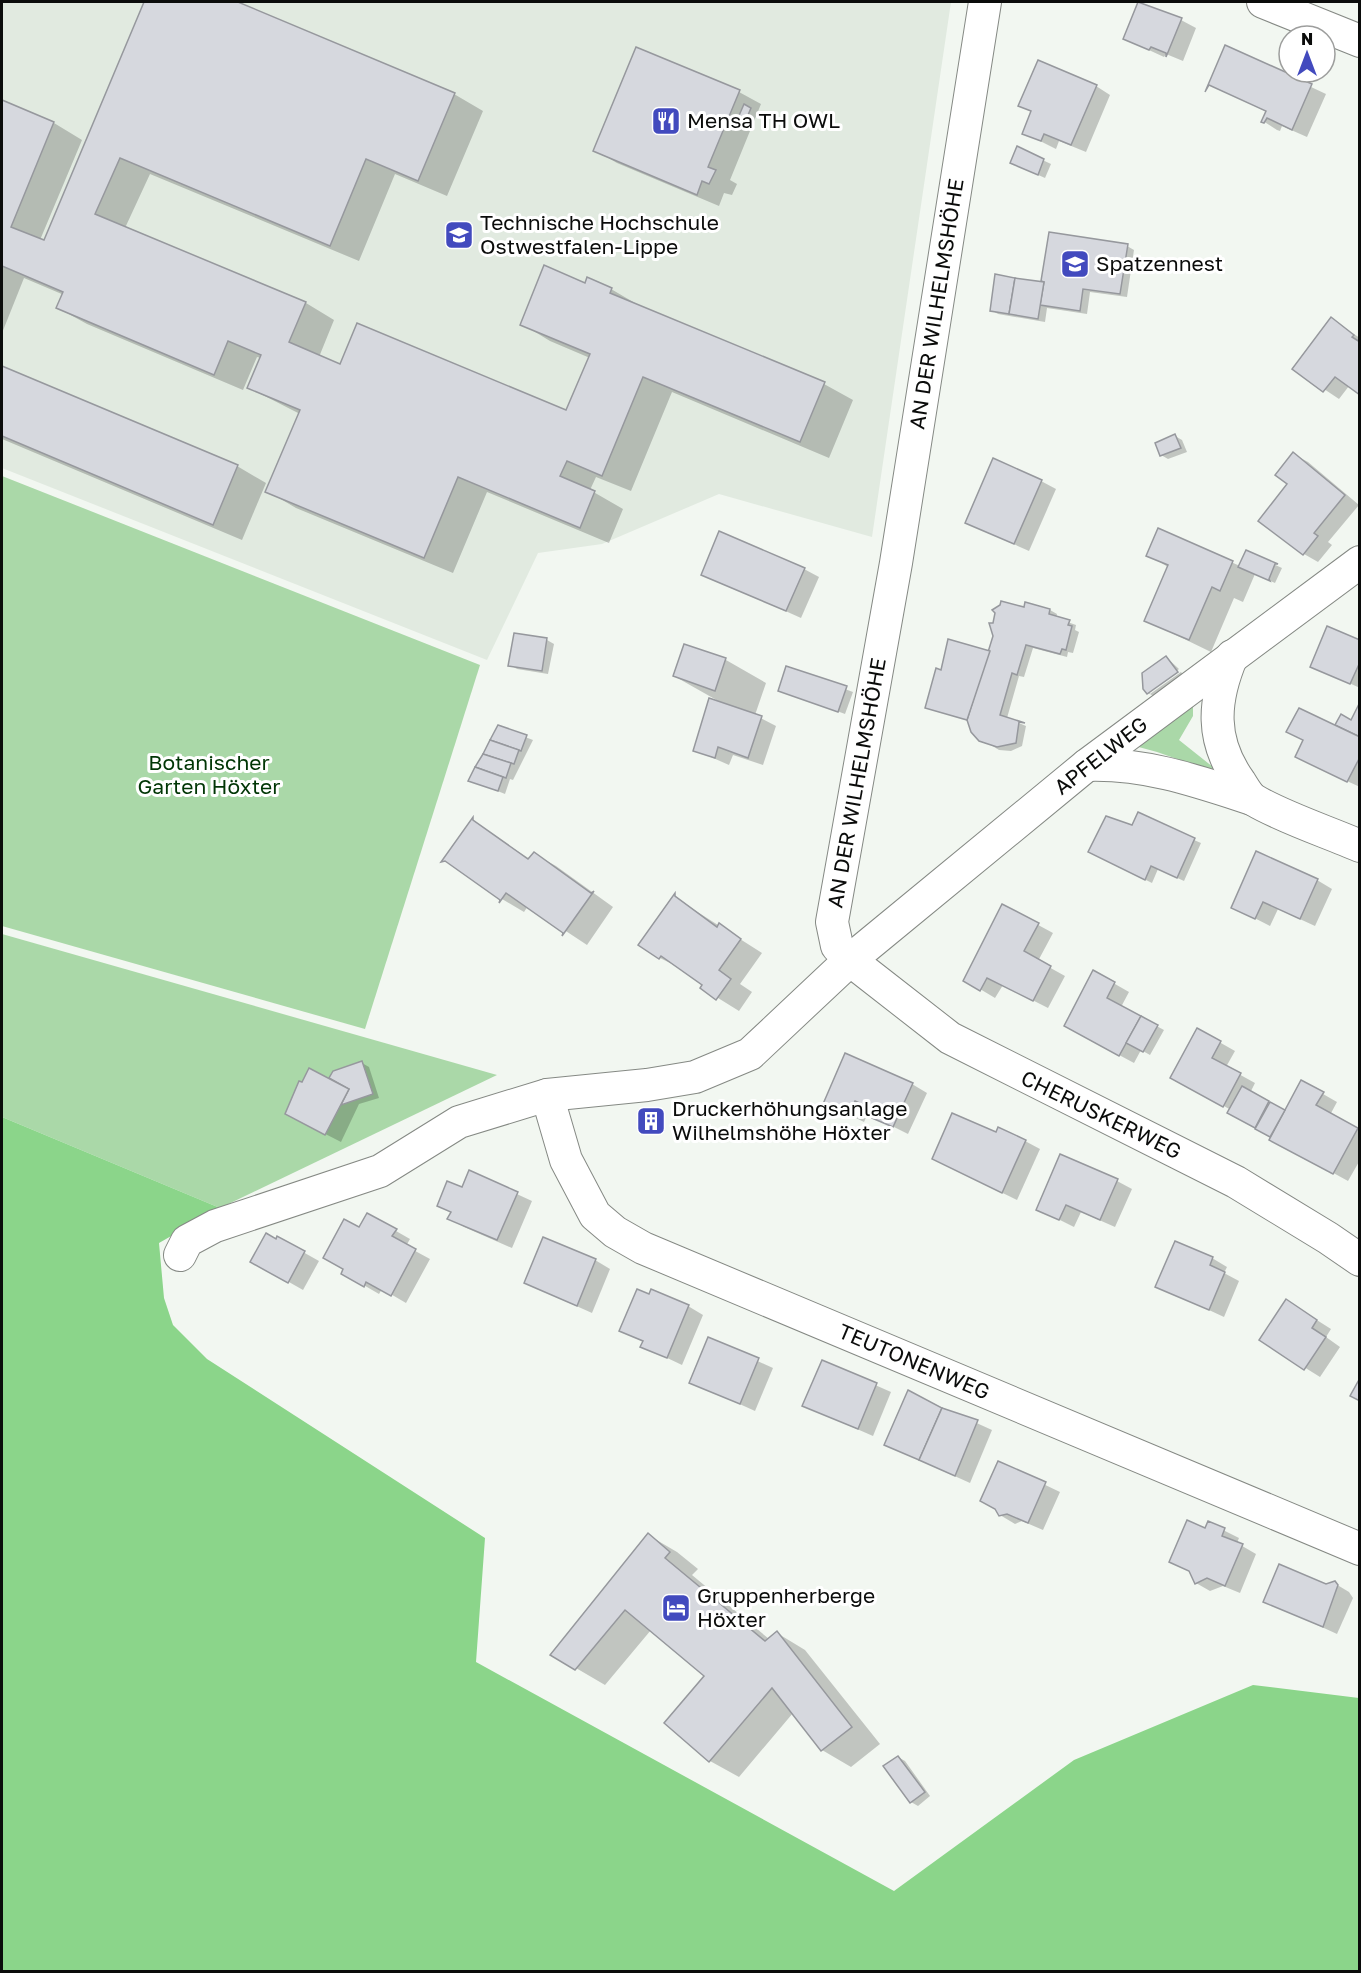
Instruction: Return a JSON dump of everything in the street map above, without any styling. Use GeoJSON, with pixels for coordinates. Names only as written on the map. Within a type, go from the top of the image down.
{"type":"FeatureCollection","features":[{"type":"Feature","properties":{"kind":"street","name":"AN DER WILHELMSHÖHE"},"geometry":{"type":"LineString","coordinates":[[850,960],[837,946],[832,922],[896,563],[985,2]]}},
{"type":"Feature","properties":{"kind":"street"},"geometry":{"type":"LineString","coordinates":[[1263,2],[1359,41]]}},
{"type":"Feature","properties":{"kind":"street","name":"APFELWEG"},"geometry":{"type":"LineString","coordinates":[[850,960],[1087,765],[1359,562]]}},
{"type":"Feature","properties":{"kind":"street"},"geometry":{"type":"LineString","coordinates":[[1232,656],[1219,688],[1218,721],[1222,747],[1230,769],[1252,799]]}},
{"type":"Feature","properties":{"kind":"street"},"geometry":{"type":"LineString","coordinates":[[1087,765],[1120,764],[1147,768],[1252,799],[1359,846]]}},
{"type":"Feature","properties":{"kind":"street"},"geometry":{"type":"LineString","coordinates":[[180,1255],[188,1242],[215,1226],[380,1171],[459,1122],[547,1095],[646,1085],[695,1077],[750,1054],[850,960]]}},
{"type":"Feature","properties":{"kind":"street","name":"CHERUSKERWEG"},"geometry":{"type":"LineString","coordinates":[[850,960],[950,1038],[1236,1182],[1328,1238],[1359,1260]]}},
{"type":"Feature","properties":{"kind":"street","name":"TEUTONENWEG"},"geometry":{"type":"LineString","coordinates":[[547,1095],[566,1160],[596,1215],[615,1232],[643,1248],[1359,1549]]}},
{"type":"Feature","properties":{"kind":"shaded area","name":"Technische Hochschule Ostwestfalen-Lippe"},"geometry":{"type":"Polygon","coordinates":[[[2,2],[951,2],[872,537],[719,494],[602,544],[538,553],[487,660],[2,468],[2,2]]]}},
{"type":"Feature","properties":{"kind":"green space","name":"Botanischer Garten Höxter"},"geometry":{"type":"Polygon","coordinates":[[[2,476],[480,665],[365,1029],[2,926],[2,476]]]}},
{"type":"Feature","properties":{"kind":"green space"},"geometry":{"type":"Polygon","coordinates":[[[1193,680],[1193,716],[1179,740],[1223,775],[1157,752],[1113,740],[1193,680]]]}},
{"type":"Feature","properties":{"kind":"green space"},"geometry":{"type":"Polygon","coordinates":[[[2,934],[497,1075],[220,1208],[2,1117],[2,934]]]}},
{"type":"Feature","properties":{"kind":"green space"},"geometry":{"type":"Polygon","coordinates":[[[2,1117],[220,1208],[159,1243],[164,1298],[173,1325],[207,1359],[485,1538],[476,1662],[894,1891],[1074,1760],[1253,1685],[1359,1698],[1359,1971],[2,1971],[2,1117]]]}},
{"type":"Feature","properties":{"kind":"building"},"geometry":{"type":"Polygon","coordinates":[[[144,2],[238,2],[455,93],[418,181],[366,159],[330,246],[120,158],[95,214],[306,302],[289,342],[340,364],[357,323],[566,410],[590,354],[520,325],[544,265],[585,283],[587,277],[612,288],[610,293],[825,382],[800,442],[643,377],[602,476],[567,461],[560,476],[595,491],[580,528],[458,477],[424,558],[265,492],[300,410],[247,388],[261,355],[228,341],[214,375],[56,308],[63,292],[2,266],[2,100],[54,122],[11,227],[44,240],[144,2]]]}},
{"type":"Feature","properties":{"kind":"building"},"geometry":{"type":"Polygon","coordinates":[[[1138,2],[1182,18],[1166,57],[1166,53],[1151,47],[1149,50],[1123,39],[1138,2]]]}},
{"type":"Feature","properties":{"kind":"building"},"geometry":{"type":"Polygon","coordinates":[[[1225,45],[1277,68],[1277,84],[1312,84],[1292,130],[1267,118],[1264,123],[1261,122],[1266,111],[1209,85],[1205,92],[1225,45]]]}},
{"type":"Feature","properties":{"kind":"building","name":"Mensa TH OWL"},"geometry":{"type":"Polygon","coordinates":[[[636,47],[740,90],[708,167],[716,170],[709,184],[702,181],[697,195],[593,151],[636,47]]]}},
{"type":"Feature","properties":{"kind":"building"},"geometry":{"type":"Polygon","coordinates":[[[1038,60],[1097,85],[1071,145],[1044,134],[1041,141],[1022,134],[1031,111],[1018,106],[1038,60]]]}},
{"type":"Feature","properties":{"kind":"building"},"geometry":{"type":"Polygon","coordinates":[[[744,104],[751,108],[742,129],[735,125],[744,104]]]}},
{"type":"Feature","properties":{"kind":"building"},"geometry":{"type":"Polygon","coordinates":[[[1017,146],[1044,159],[1038,175],[1010,163],[1017,146]]]}},
{"type":"Feature","properties":{"kind":"building"},"geometry":{"type":"Polygon","coordinates":[[[1049,232],[1128,244],[1120,294],[1083,289],[1080,311],[1040,305],[1044,282],[1041,281],[1049,232]]]}},
{"type":"Feature","properties":{"kind":"building"},"geometry":{"type":"Polygon","coordinates":[[[995,274],[1015,278],[1009,314],[990,311],[995,274]]]}},
{"type":"Feature","properties":{"kind":"building"},"geometry":{"type":"Polygon","coordinates":[[[1015,278],[1044,282],[1038,319],[1009,314],[1015,278]]]}},
{"type":"Feature","properties":{"kind":"building"},"geometry":{"type":"Polygon","coordinates":[[[1331,317],[1360,342],[1360,395],[1335,377],[1323,392],[1292,369],[1331,317]]]}},
{"type":"Feature","properties":{"kind":"building"},"geometry":{"type":"Polygon","coordinates":[[[2,366],[238,465],[213,525],[2,436],[2,366]]]}},
{"type":"Feature","properties":{"kind":"building"},"geometry":{"type":"Polygon","coordinates":[[[1175,434],[1181,448],[1160,456],[1155,443],[1175,434]]]}},
{"type":"Feature","properties":{"kind":"building"},"geometry":{"type":"Polygon","coordinates":[[[1293,452],[1345,495],[1314,533],[1318,536],[1303,555],[1258,521],[1287,484],[1275,475],[1293,452]]]}},
{"type":"Feature","properties":{"kind":"building"},"geometry":{"type":"Polygon","coordinates":[[[993,458],[1042,480],[1014,544],[965,523],[993,458]]]}},
{"type":"Feature","properties":{"kind":"building"},"geometry":{"type":"Polygon","coordinates":[[[1158,528],[1233,561],[1220,591],[1212,587],[1189,640],[1144,621],[1168,565],[1146,556],[1158,528]]]}},
{"type":"Feature","properties":{"kind":"building"},"geometry":{"type":"Polygon","coordinates":[[[719,531],[805,568],[786,611],[701,575],[719,531]]]}},
{"type":"Feature","properties":{"kind":"building"},"geometry":{"type":"Polygon","coordinates":[[[1246,550],[1278,564],[1275,564],[1270,581],[1238,567],[1246,550]]]}},
{"type":"Feature","properties":{"kind":"building"},"geometry":{"type":"Polygon","coordinates":[[[1001,601],[1024,607],[1025,602],[1050,609],[1049,614],[1070,620],[1068,625],[1072,626],[1066,650],[1062,649],[1060,654],[1026,645],[1017,675],[1012,673],[1000,715],[1025,723],[1019,722],[1016,743],[997,747],[979,741],[971,732],[967,720],[993,636],[989,623],[993,623],[995,613],[992,610],[1000,605],[1001,601]]]}},
{"type":"Feature","properties":{"kind":"building"},"geometry":{"type":"Polygon","coordinates":[[[1327,626],[1360,640],[1360,662],[1350,684],[1310,667],[1327,626]]]}},
{"type":"Feature","properties":{"kind":"building"},"geometry":{"type":"Polygon","coordinates":[[[514,633],[547,638],[542,671],[508,666],[514,633]]]}},
{"type":"Feature","properties":{"kind":"building"},"geometry":{"type":"Polygon","coordinates":[[[948,639],[990,651],[967,720],[925,708],[936,668],[941,670],[948,639]]]}},
{"type":"Feature","properties":{"kind":"building"},"geometry":{"type":"Polygon","coordinates":[[[684,644],[726,658],[715,691],[673,676],[684,644]]]}},
{"type":"Feature","properties":{"kind":"building"},"geometry":{"type":"Polygon","coordinates":[[[1166,656],[1178,672],[1147,694],[1143,689],[1142,673],[1166,656]]]}},
{"type":"Feature","properties":{"kind":"building"},"geometry":{"type":"Polygon","coordinates":[[[786,666],[847,686],[838,712],[778,691],[786,666]]]}},
{"type":"Feature","properties":{"kind":"building"},"geometry":{"type":"Polygon","coordinates":[[[709,698],[762,716],[748,758],[718,747],[715,758],[693,751],[709,698]]]}},
{"type":"Feature","properties":{"kind":"building"},"geometry":{"type":"Polygon","coordinates":[[[1359,704],[1360,737],[1335,725],[1341,714],[1351,720],[1359,704]]]}},
{"type":"Feature","properties":{"kind":"building"},"geometry":{"type":"Polygon","coordinates":[[[1299,708],[1360,737],[1360,757],[1347,782],[1295,757],[1303,740],[1286,732],[1299,708]]]}},
{"type":"Feature","properties":{"kind":"building"},"geometry":{"type":"Polygon","coordinates":[[[498,725],[527,735],[521,751],[490,740],[498,725]]]}},
{"type":"Feature","properties":{"kind":"building"},"geometry":{"type":"Polygon","coordinates":[[[490,740],[519,750],[514,764],[483,754],[490,740]]]}},
{"type":"Feature","properties":{"kind":"building"},"geometry":{"type":"Polygon","coordinates":[[[483,754],[511,763],[506,778],[475,767],[483,754]]]}},
{"type":"Feature","properties":{"kind":"building"},"geometry":{"type":"Polygon","coordinates":[[[475,767],[503,777],[498,791],[468,781],[475,767]]]}},
{"type":"Feature","properties":{"kind":"building"},"geometry":{"type":"Polygon","coordinates":[[[1138,812],[1195,838],[1177,878],[1151,866],[1145,880],[1088,852],[1106,816],[1132,825],[1138,812]]]}},
{"type":"Feature","properties":{"kind":"building"},"geometry":{"type":"Polygon","coordinates":[[[473,817],[473,820],[528,859],[534,852],[591,893],[594,891],[562,936],[563,933],[506,893],[499,903],[500,900],[445,861],[441,862],[473,817]]]}},
{"type":"Feature","properties":{"kind":"building"},"geometry":{"type":"Polygon","coordinates":[[[1256,851],[1318,879],[1300,919],[1263,902],[1255,919],[1231,908],[1256,851]]]}},
{"type":"Feature","properties":{"kind":"building"},"geometry":{"type":"Polygon","coordinates":[[[675,893],[675,896],[717,927],[719,923],[741,939],[719,970],[731,979],[716,1000],[700,988],[702,985],[661,956],[659,959],[638,945],[675,893]]]}},
{"type":"Feature","properties":{"kind":"building"},"geometry":{"type":"Polygon","coordinates":[[[1002,904],[1039,923],[1024,951],[1051,966],[1033,1001],[987,978],[980,991],[963,981],[1002,904]]]}},
{"type":"Feature","properties":{"kind":"building"},"geometry":{"type":"Polygon","coordinates":[[[1093,970],[1115,982],[1107,998],[1141,1016],[1119,1056],[1064,1026],[1093,970]]]}},
{"type":"Feature","properties":{"kind":"building"},"geometry":{"type":"Polygon","coordinates":[[[1141,1016],[1158,1025],[1143,1052],[1126,1043],[1141,1016]]]}},
{"type":"Feature","properties":{"kind":"building"},"geometry":{"type":"Polygon","coordinates":[[[1197,1028],[1221,1041],[1212,1058],[1241,1073],[1223,1107],[1170,1078],[1197,1028]]]}},
{"type":"Feature","properties":{"kind":"building"},"geometry":{"type":"Polygon","coordinates":[[[845,1053],[913,1083],[893,1127],[872,1118],[876,1110],[855,1101],[849,1115],[823,1104],[845,1053]]]}},
{"type":"Feature","properties":{"kind":"building"},"geometry":{"type":"Polygon","coordinates":[[[362,1061],[373,1094],[341,1105],[349,1089],[329,1078],[333,1071],[362,1061]]]}},
{"type":"Feature","properties":{"kind":"building"},"geometry":{"type":"Polygon","coordinates":[[[309,1068],[349,1089],[325,1135],[285,1114],[299,1081],[302,1082],[309,1068]]]}},
{"type":"Feature","properties":{"kind":"building"},"geometry":{"type":"Polygon","coordinates":[[[1301,1080],[1324,1092],[1316,1105],[1358,1128],[1333,1174],[1269,1140],[1301,1080]]]}},
{"type":"Feature","properties":{"kind":"building"},"geometry":{"type":"Polygon","coordinates":[[[1242,1086],[1269,1101],[1255,1128],[1227,1113],[1242,1086]]]}},
{"type":"Feature","properties":{"kind":"building"},"geometry":{"type":"Polygon","coordinates":[[[1270,1102],[1285,1110],[1270,1137],[1255,1129],[1270,1102]]]}},
{"type":"Feature","properties":{"kind":"building"},"geometry":{"type":"Polygon","coordinates":[[[952,1113],[996,1132],[998,1127],[1026,1140],[1002,1193],[932,1159],[952,1113]]]}},
{"type":"Feature","properties":{"kind":"building","name":"Druckerhöhungsanlage Wilhelmshöhe Höxter"},"geometry":{"type":"Polygon","coordinates":[[[644,1115],[658,1115],[658,1128],[644,1127],[644,1115]]]}},
{"type":"Feature","properties":{"kind":"building"},"geometry":{"type":"Polygon","coordinates":[[[1060,1154],[1118,1179],[1100,1220],[1066,1205],[1059,1220],[1036,1210],[1060,1154]]]}},
{"type":"Feature","properties":{"kind":"building"},"geometry":{"type":"Polygon","coordinates":[[[469,1170],[518,1192],[497,1240],[447,1219],[451,1212],[437,1206],[447,1181],[462,1187],[469,1170]]]}},
{"type":"Feature","properties":{"kind":"building"},"geometry":{"type":"Polygon","coordinates":[[[367,1213],[397,1229],[392,1236],[416,1249],[391,1296],[366,1282],[364,1287],[341,1274],[343,1269],[323,1258],[344,1219],[359,1227],[367,1213]]]}},
{"type":"Feature","properties":{"kind":"building"},"geometry":{"type":"Polygon","coordinates":[[[266,1233],[276,1239],[277,1236],[305,1251],[288,1283],[250,1262],[266,1233]]]}},
{"type":"Feature","properties":{"kind":"building"},"geometry":{"type":"Polygon","coordinates":[[[543,1237],[596,1259],[577,1306],[524,1283],[543,1237]]]}},
{"type":"Feature","properties":{"kind":"building"},"geometry":{"type":"Polygon","coordinates":[[[1175,1241],[1213,1257],[1210,1265],[1225,1272],[1209,1310],[1155,1287],[1175,1241]]]}},
{"type":"Feature","properties":{"kind":"building"},"geometry":{"type":"Polygon","coordinates":[[[637,1289],[649,1294],[651,1289],[689,1305],[667,1358],[640,1347],[643,1341],[619,1331],[637,1289]]]}},
{"type":"Feature","properties":{"kind":"building"},"geometry":{"type":"Polygon","coordinates":[[[1286,1299],[1317,1320],[1312,1328],[1326,1337],[1304,1370],[1259,1340],[1286,1299]]]}},
{"type":"Feature","properties":{"kind":"building"},"geometry":{"type":"Polygon","coordinates":[[[708,1337],[759,1358],[740,1404],[689,1383],[708,1337]]]}},
{"type":"Feature","properties":{"kind":"building"},"geometry":{"type":"Polygon","coordinates":[[[822,1360],[877,1383],[858,1429],[802,1406],[822,1360]]]}},
{"type":"Feature","properties":{"kind":"building"},"geometry":{"type":"Polygon","coordinates":[[[1360,1378],[1360,1401],[1350,1396],[1360,1378]]]}},
{"type":"Feature","properties":{"kind":"building"},"geometry":{"type":"Polygon","coordinates":[[[908,1390],[942,1408],[919,1460],[884,1445],[908,1390]]]}},
{"type":"Feature","properties":{"kind":"building"},"geometry":{"type":"Polygon","coordinates":[[[942,1408],[978,1420],[955,1476],[919,1460],[942,1408]]]}},
{"type":"Feature","properties":{"kind":"building"},"geometry":{"type":"Polygon","coordinates":[[[998,1461],[1046,1482],[1028,1523],[1007,1514],[999,1516],[995,1509],[980,1501],[998,1461]]]}},
{"type":"Feature","properties":{"kind":"building"},"geometry":{"type":"Polygon","coordinates":[[[1187,1520],[1205,1528],[1208,1521],[1225,1528],[1222,1536],[1243,1544],[1225,1586],[1207,1578],[1195,1584],[1189,1571],[1169,1562],[1187,1520]]]}},
{"type":"Feature","properties":{"kind":"building"},"geometry":{"type":"Polygon","coordinates":[[[648,1533],[670,1552],[665,1558],[765,1641],[777,1631],[852,1727],[821,1751],[772,1688],[709,1762],[664,1723],[704,1676],[625,1610],[575,1670],[550,1655],[648,1533]]]}},
{"type":"Feature","properties":{"kind":"building"},"geometry":{"type":"Polygon","coordinates":[[[1279,1564],[1326,1584],[1335,1581],[1338,1585],[1323,1627],[1263,1602],[1279,1564]]]}},
{"type":"Feature","properties":{"kind":"building"},"geometry":{"type":"Polygon","coordinates":[[[898,1756],[925,1792],[910,1803],[883,1766],[898,1756]]]}},
{"type":"Feature","properties":{"kind":"place","name":"Mensa TH OWL"},"geometry":{"type":"Point","coordinates":[666,121]}},
{"type":"Feature","properties":{"kind":"place","name":"Technische Hochschule Ostwestfalen-Lippe"},"geometry":{"type":"Point","coordinates":[459,235]}},
{"type":"Feature","properties":{"kind":"place","name":"Spatzennest"},"geometry":{"type":"Point","coordinates":[1075,264]}},
{"type":"Feature","properties":{"kind":"place","name":"Druckerhöhungsanlage Wilhelmshöhe Höxter"},"geometry":{"type":"Point","coordinates":[651,1121]}},
{"type":"Feature","properties":{"kind":"place","name":"Gruppenherberge Höxter"},"geometry":{"type":"Point","coordinates":[676,1608]}}]}
